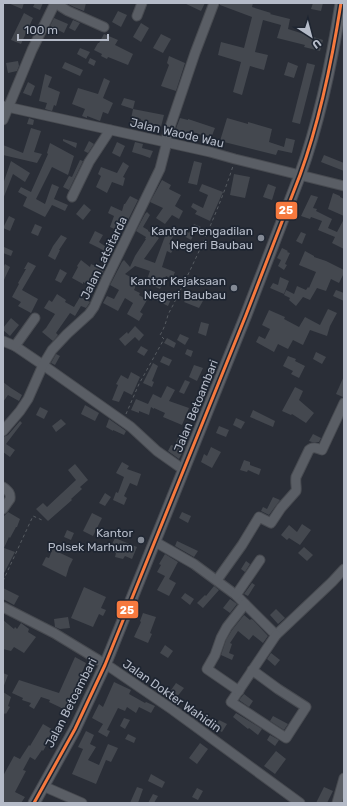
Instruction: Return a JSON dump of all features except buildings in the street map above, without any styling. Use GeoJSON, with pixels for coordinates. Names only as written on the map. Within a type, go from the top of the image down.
{"type":"FeatureCollection","features":[{"type":"Feature","properties":{"kind":"main road","name":"Jalan Betoambari"},"geometry":{"type":"LineString","coordinates":[[331,74],[341,3]]}},
{"type":"Feature","properties":{"kind":"main road","name":"Jalan Betoambari"},"geometry":{"type":"LineString","coordinates":[[41,803],[46,788],[108,666],[159,544],[303,176],[306,159],[331,74],[344,20]]}},
{"type":"Feature","properties":{"kind":"main road","name":"Jalan Betoambari"},"geometry":{"type":"LineString","coordinates":[[108,666],[184,470],[218,393]]}},
{"type":"Feature","properties":{"kind":"main road","name":"Jalan Betoambari"},"geometry":{"type":"LineString","coordinates":[[34,803],[46,788]]}},
{"type":"Feature","properties":{"kind":"street"},"geometry":{"type":"LineString","coordinates":[[3,120],[6,106],[55,3],[68,12],[104,27]]}},
{"type":"Feature","properties":{"kind":"street"},"geometry":{"type":"LineString","coordinates":[[137,16],[142,3]]}},
{"type":"Feature","properties":{"kind":"street","name":"Jalan Latsitarda"},"geometry":{"type":"LineString","coordinates":[[3,431],[20,411],[31,394],[43,365],[52,350],[89,314],[94,306],[160,169],[166,142],[195,53],[214,3]]}},
{"type":"Feature","properties":{"kind":"street","name":"Jalan Waode Wau"},"geometry":{"type":"LineString","coordinates":[[6,106],[210,152],[236,160],[344,186]]}},
{"type":"Feature","properties":{"kind":"street"},"geometry":{"type":"LineString","coordinates":[[72,197],[89,162],[110,130]]}},
{"type":"Feature","properties":{"kind":"street"},"geometry":{"type":"LineString","coordinates":[[15,346],[35,318]]}},
{"type":"Feature","properties":{"kind":"street"},"geometry":{"type":"LineString","coordinates":[[3,341],[15,346],[131,427],[157,450],[184,470]]}},
{"type":"Feature","properties":{"kind":"street"},"geometry":{"type":"LineString","coordinates":[[217,580],[242,545],[259,516],[272,523],[281,508],[296,491],[296,477],[309,450],[312,447],[322,450],[344,403]]}},
{"type":"Feature","properties":{"kind":"street"},"geometry":{"type":"LineString","coordinates":[[3,487],[10,494],[10,499],[3,509]]}},
{"type":"Feature","properties":{"kind":"street"},"geometry":{"type":"LineString","coordinates":[[159,544],[194,564],[217,580],[236,595],[276,635]]}},
{"type":"Feature","properties":{"kind":"street"},"geometry":{"type":"LineString","coordinates":[[236,595],[260,560]]}},
{"type":"Feature","properties":{"kind":"street"},"geometry":{"type":"LineString","coordinates":[[252,670],[306,707],[286,738],[231,702],[252,670],[276,635],[344,569]]}},
{"type":"Feature","properties":{"kind":"street"},"geometry":{"type":"LineString","coordinates":[[238,691],[207,669],[215,655],[227,627],[245,604]]}},
{"type":"Feature","properties":{"kind":"street","name":"Jalan Dokter Wahidin"},"geometry":{"type":"LineString","coordinates":[[3,607],[54,633],[108,666],[173,710],[300,803]]}},
{"type":"Feature","properties":{"kind":"street"},"geometry":{"type":"LineString","coordinates":[[336,803],[344,778]]}},
{"type":"Feature","properties":{"kind":"street"},"geometry":{"type":"LineString","coordinates":[[46,788],[82,803]]}},
{"type":"Feature","properties":{"kind":"path"},"geometry":{"type":"LineString","coordinates":[[122,421],[139,384],[164,339],[160,335],[208,232],[236,160]]}},
{"type":"Feature","properties":{"kind":"path"},"geometry":{"type":"LineString","coordinates":[[3,581],[33,516],[42,520]]}},
{"type":"Feature","properties":{"kind":"transit line","name":"25"},"geometry":{"type":"LineString","coordinates":[[34,803],[75,729],[105,665],[246,315],[300,175],[314,133],[325,90],[341,3]]}},
{"type":"Feature","properties":{"kind":"place","name":"Kantor Pengadilan Negeri Baubau"},"geometry":{"type":"Point","coordinates":[261,238]}},
{"type":"Feature","properties":{"kind":"place","name":"Kantor Kejaksaan Negeri Baubau"},"geometry":{"type":"Point","coordinates":[234,288]}},
{"type":"Feature","properties":{"kind":"place","name":"Kantor Polsek Marhum"},"geometry":{"type":"Point","coordinates":[141,540]}}]}
